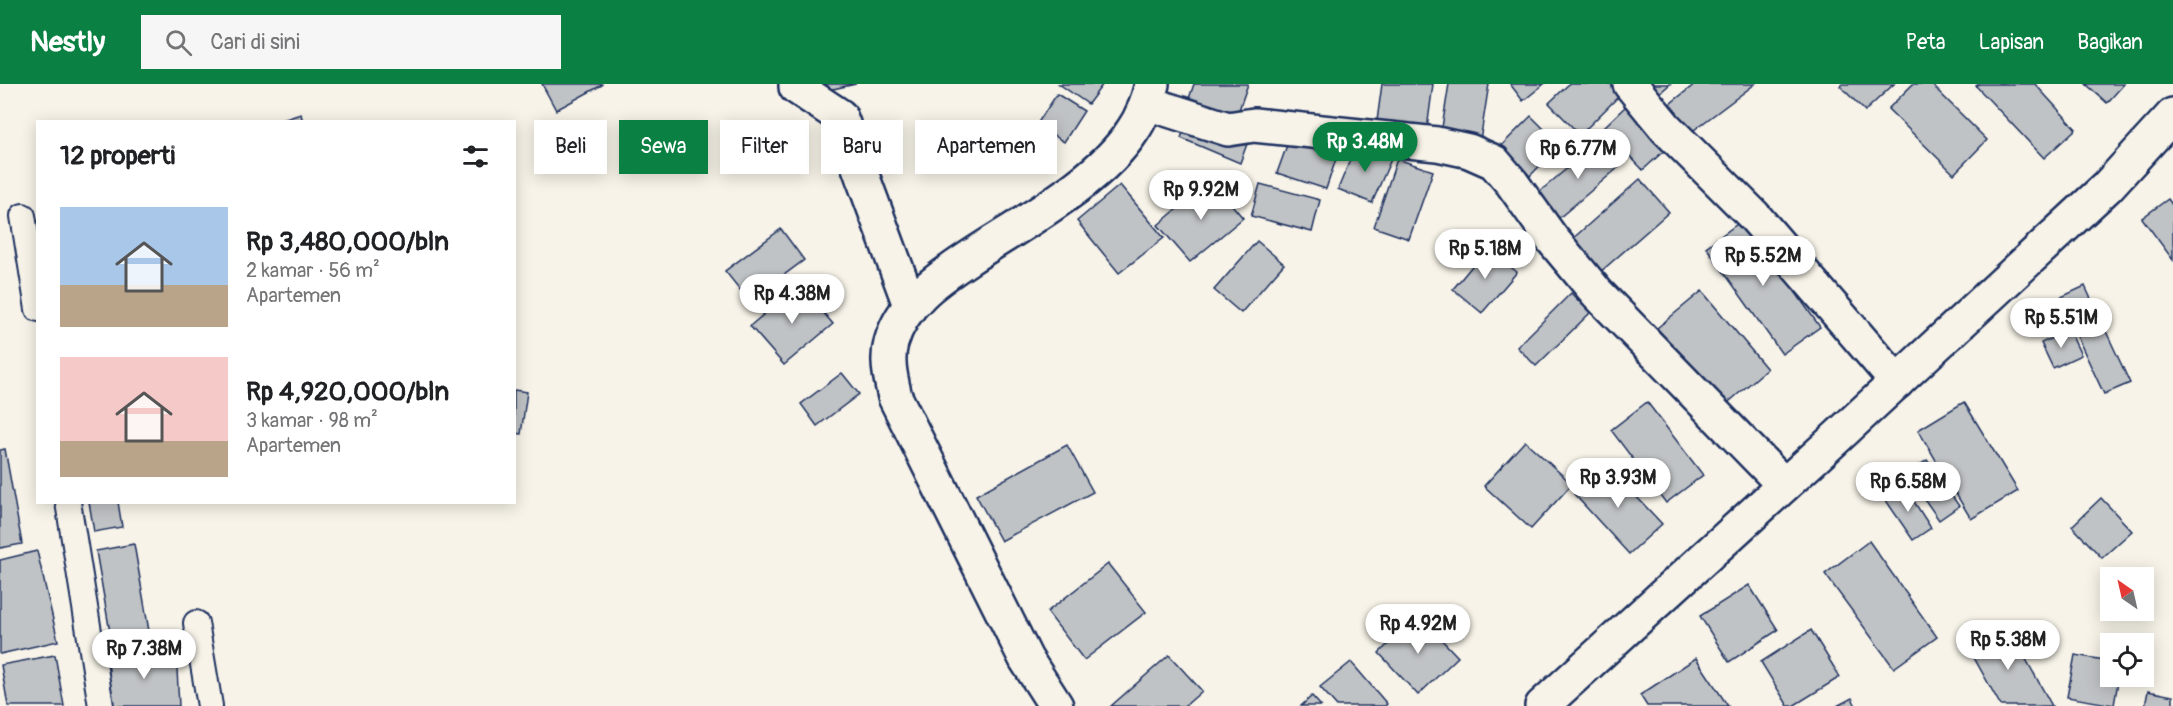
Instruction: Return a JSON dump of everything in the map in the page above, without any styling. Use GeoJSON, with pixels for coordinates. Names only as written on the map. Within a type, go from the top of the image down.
{"type":"FeatureCollection","features":[{"type":"Feature","properties":{"kind":"street"},"geometry":{"type":"LineString","coordinates":[[796,84],[796,87],[840,116],[910,306]]}},
{"type":"Feature","properties":{"kind":"street"},"geometry":{"type":"LineString","coordinates":[[1630,84],[1666,128],[1754,216],[1897,382]]}},
{"type":"Feature","properties":{"kind":"street"},"geometry":{"type":"LineString","coordinates":[[1056,706],[1026,659],[895,397],[888,366],[890,345],[900,320],[910,306],[939,278],[1080,185],[1109,160],[1134,130],[1149,93],[1228,129],[1254,125],[1437,144],[1469,151],[1494,162],[1552,239],[1597,293],[1784,485]]}},
{"type":"Feature","properties":{"kind":"street"},"geometry":{"type":"LineString","coordinates":[[1542,706],[2107,187],[2173,115]]}},
{"type":"Feature","properties":{"kind":"lane"},"geometry":{"type":"LineString","coordinates":[[23,216],[36,297]]}},
{"type":"Feature","properties":{"kind":"lane"},"geometry":{"type":"LineString","coordinates":[[68,504],[101,706]]}},
{"type":"Feature","properties":{"kind":"lane"},"geometry":{"type":"LineString","coordinates":[[196,623],[210,706]]}},
{"type":"Feature","properties":{"kind":"building"},"geometry":{"type":"Polygon","coordinates":[[[542,84],[602,84],[602,85],[556,110],[542,84]]]}},
{"type":"Feature","properties":{"kind":"building"},"geometry":{"type":"Polygon","coordinates":[[[812,84],[856,84],[814,93],[812,84]]]}},
{"type":"Feature","properties":{"kind":"building"},"geometry":{"type":"Polygon","coordinates":[[[1059,84],[1103,84],[1088,104],[1059,84]]]}},
{"type":"Feature","properties":{"kind":"building"},"geometry":{"type":"Polygon","coordinates":[[[1194,84],[1248,84],[1233,127],[1185,110],[1194,84]]]}},
{"type":"Feature","properties":{"kind":"building"},"geometry":{"type":"Polygon","coordinates":[[[1382,84],[1433,84],[1427,129],[1377,121],[1382,84]]]}},
{"type":"Feature","properties":{"kind":"building"},"geometry":{"type":"Polygon","coordinates":[[[1449,84],[1489,84],[1480,141],[1441,134],[1449,84]]]}},
{"type":"Feature","properties":{"kind":"building"},"geometry":{"type":"Polygon","coordinates":[[[1510,84],[1544,84],[1523,101],[1510,84]]]}},
{"type":"Feature","properties":{"kind":"building"},"geometry":{"type":"Polygon","coordinates":[[[1569,84],[1617,84],[1624,91],[1580,135],[1549,103],[1569,84]]]}},
{"type":"Feature","properties":{"kind":"building"},"geometry":{"type":"Polygon","coordinates":[[[1640,84],[1670,84],[1653,99],[1640,84]]]}},
{"type":"Feature","properties":{"kind":"building"},"geometry":{"type":"Polygon","coordinates":[[[1695,84],[1755,84],[1682,139],[1661,111],[1695,84]]]}},
{"type":"Feature","properties":{"kind":"building"},"geometry":{"type":"Polygon","coordinates":[[[1842,84],[1894,84],[1865,111],[1840,86],[1842,84]]]}},
{"type":"Feature","properties":{"kind":"building"},"geometry":{"type":"Polygon","coordinates":[[[1913,84],[1931,84],[1987,140],[1954,174],[1888,109],[1913,84]]]}},
{"type":"Feature","properties":{"kind":"building"},"geometry":{"type":"Polygon","coordinates":[[[1979,84],[2035,84],[2076,129],[2044,158],[1976,86],[1979,84]]]}},
{"type":"Feature","properties":{"kind":"building"},"geometry":{"type":"Polygon","coordinates":[[[2086,84],[2124,84],[2107,103],[2086,84]]]}},
{"type":"Feature","properties":{"kind":"building"},"geometry":{"type":"Polygon","coordinates":[[[1057,94],[1084,111],[1064,142],[1057,137],[1057,120],[1040,120],[1057,94]]]}},
{"type":"Feature","properties":{"kind":"building"},"geometry":{"type":"Polygon","coordinates":[[[1627,105],[1668,147],[1643,170],[1603,128],[1627,105]]]}},
{"type":"Feature","properties":{"kind":"building"},"geometry":{"type":"Polygon","coordinates":[[[301,114],[302,120],[282,120],[301,114]]]}},
{"type":"Feature","properties":{"kind":"building"},"geometry":{"type":"Polygon","coordinates":[[[1531,116],[1560,145],[1530,176],[1500,147],[1531,116]]]}},
{"type":"Feature","properties":{"kind":"building"},"geometry":{"type":"Polygon","coordinates":[[[1188,119],[1247,144],[1240,163],[1181,138],[1188,119]]]}},
{"type":"Feature","properties":{"kind":"building"},"geometry":{"type":"Polygon","coordinates":[[[1291,134],[1339,150],[1326,189],[1277,173],[1291,134]]]}},
{"type":"Feature","properties":{"kind":"building"},"geometry":{"type":"Polygon","coordinates":[[[1598,142],[1619,167],[1559,218],[1538,193],[1598,142]]]}},
{"type":"Feature","properties":{"kind":"building"},"geometry":{"type":"Polygon","coordinates":[[[1357,143],[1392,157],[1372,203],[1338,189],[1357,143]]]}},
{"type":"Feature","properties":{"kind":"building"},"geometry":{"type":"Polygon","coordinates":[[[1397,159],[1433,171],[1409,239],[1374,227],[1397,159]]]}},
{"type":"Feature","properties":{"kind":"building"},"geometry":{"type":"Polygon","coordinates":[[[1640,179],[1669,212],[1598,274],[1570,241],[1640,179]]]}},
{"type":"Feature","properties":{"kind":"building"},"geometry":{"type":"Polygon","coordinates":[[[1211,180],[1243,218],[1190,262],[1158,225],[1211,180]]]}},
{"type":"Feature","properties":{"kind":"building"},"geometry":{"type":"Polygon","coordinates":[[[1260,184],[1320,200],[1312,232],[1251,216],[1260,184]]]}},
{"type":"Feature","properties":{"kind":"building"},"geometry":{"type":"Polygon","coordinates":[[[1120,185],[1164,238],[1119,273],[1077,221],[1120,185]]]}},
{"type":"Feature","properties":{"kind":"building"},"geometry":{"type":"Polygon","coordinates":[[[2168,199],[2173,206],[2173,260],[2142,218],[2168,199]]]}},
{"type":"Feature","properties":{"kind":"building"},"geometry":{"type":"Polygon","coordinates":[[[1744,219],[1820,327],[1782,354],[1706,247],[1744,219]]]}},
{"type":"Feature","properties":{"kind":"building"},"geometry":{"type":"Polygon","coordinates":[[[781,229],[804,260],[749,301],[725,271],[781,229]]]}},
{"type":"Feature","properties":{"kind":"building"},"geometry":{"type":"Polygon","coordinates":[[[1257,241],[1284,264],[1241,313],[1214,290],[1257,241]]]}},
{"type":"Feature","properties":{"kind":"building"},"geometry":{"type":"Polygon","coordinates":[[[1487,248],[1517,272],[1482,313],[1453,289],[1487,248]]]}},
{"type":"Feature","properties":{"kind":"building"},"geometry":{"type":"Polygon","coordinates":[[[799,284],[833,324],[784,365],[750,326],[799,284]]]}},
{"type":"Feature","properties":{"kind":"building"},"geometry":{"type":"Polygon","coordinates":[[[2085,286],[2130,383],[2104,394],[2059,298],[2085,286]]]}},
{"type":"Feature","properties":{"kind":"building"},"geometry":{"type":"Polygon","coordinates":[[[1702,291],[1767,369],[1723,407],[1657,328],[1702,291]]]}},
{"type":"Feature","properties":{"kind":"building"},"geometry":{"type":"Polygon","coordinates":[[[1571,293],[1590,313],[1536,366],[1517,347],[1571,293]]]}},
{"type":"Feature","properties":{"kind":"building"},"geometry":{"type":"Polygon","coordinates":[[[2069,330],[2081,355],[2053,368],[2041,343],[2069,330]]]}},
{"type":"Feature","properties":{"kind":"building"},"geometry":{"type":"Polygon","coordinates":[[[842,373],[859,394],[817,426],[801,404],[842,373]]]}},
{"type":"Feature","properties":{"kind":"building"},"geometry":{"type":"Polygon","coordinates":[[[516,390],[527,392],[521,434],[516,433],[516,390]]]}},
{"type":"Feature","properties":{"kind":"building"},"geometry":{"type":"Polygon","coordinates":[[[1647,402],[1703,475],[1666,503],[1611,430],[1647,402]]]}},
{"type":"Feature","properties":{"kind":"building"},"geometry":{"type":"Polygon","coordinates":[[[1964,402],[2018,491],[1971,519],[1918,430],[1964,402]]]}},
{"type":"Feature","properties":{"kind":"building"},"geometry":{"type":"Polygon","coordinates":[[[1525,441],[1572,484],[1531,529],[1484,486],[1525,441]]]}},
{"type":"Feature","properties":{"kind":"building"},"geometry":{"type":"Polygon","coordinates":[[[1067,445],[1093,492],[1001,541],[976,495],[1067,445]]]}},
{"type":"Feature","properties":{"kind":"building"},"geometry":{"type":"Polygon","coordinates":[[[5,449],[22,544],[0,548],[0,450],[5,449]]]}},
{"type":"Feature","properties":{"kind":"building"},"geometry":{"type":"Polygon","coordinates":[[[1927,460],[1959,506],[1939,520],[1907,474],[1927,460]]]}},
{"type":"Feature","properties":{"kind":"building"},"geometry":{"type":"Polygon","coordinates":[[[1606,464],[1662,524],[1629,554],[1574,494],[1606,464]]]}},
{"type":"Feature","properties":{"kind":"building"},"geometry":{"type":"Polygon","coordinates":[[[1904,486],[1931,528],[1913,540],[1885,499],[1904,486]]]}},
{"type":"Feature","properties":{"kind":"building"},"geometry":{"type":"Polygon","coordinates":[[[2101,498],[2132,531],[2102,558],[2072,526],[2101,498]]]}},
{"type":"Feature","properties":{"kind":"building"},"geometry":{"type":"Polygon","coordinates":[[[89,504],[118,504],[122,527],[94,532],[89,504]]]}},
{"type":"Feature","properties":{"kind":"building"},"geometry":{"type":"Polygon","coordinates":[[[1869,541],[1937,637],[1894,668],[1825,574],[1869,541]]]}},
{"type":"Feature","properties":{"kind":"building"},"geometry":{"type":"Polygon","coordinates":[[[134,544],[150,637],[112,644],[96,551],[134,544]]]}},
{"type":"Feature","properties":{"kind":"building"},"geometry":{"type":"Polygon","coordinates":[[[37,551],[58,641],[0,654],[0,560],[37,551]]]}},
{"type":"Feature","properties":{"kind":"building"},"geometry":{"type":"Polygon","coordinates":[[[1108,564],[1146,612],[1084,660],[1047,612],[1108,564]]]}},
{"type":"Feature","properties":{"kind":"building"},"geometry":{"type":"Polygon","coordinates":[[[1749,585],[1778,630],[1729,662],[1700,616],[1749,585]]]}},
{"type":"Feature","properties":{"kind":"building"},"geometry":{"type":"Polygon","coordinates":[[[1418,615],[1458,657],[1418,695],[1379,653],[1418,615]]]}},
{"type":"Feature","properties":{"kind":"building"},"geometry":{"type":"Polygon","coordinates":[[[2007,625],[2052,706],[2001,706],[1968,647],[2007,625]]]}},
{"type":"Feature","properties":{"kind":"building"},"geometry":{"type":"Polygon","coordinates":[[[1811,630],[1840,677],[1793,706],[1788,706],[1761,662],[1811,630]]]}},
{"type":"Feature","properties":{"kind":"building"},"geometry":{"type":"Polygon","coordinates":[[[176,651],[179,706],[111,706],[108,657],[176,651]]]}},
{"type":"Feature","properties":{"kind":"building"},"geometry":{"type":"Polygon","coordinates":[[[55,655],[64,706],[8,706],[1,665],[55,655]]]}},
{"type":"Feature","properties":{"kind":"building"},"geometry":{"type":"Polygon","coordinates":[[[1169,655],[1202,691],[1185,706],[1111,706],[1169,655]]]}},
{"type":"Feature","properties":{"kind":"building"},"geometry":{"type":"Polygon","coordinates":[[[2075,655],[2100,659],[2100,687],[2117,687],[2114,705],[2067,697],[2075,655]]]}},
{"type":"Feature","properties":{"kind":"building"},"geometry":{"type":"Polygon","coordinates":[[[1696,658],[1728,706],[1647,706],[1640,695],[1696,658]]]}},
{"type":"Feature","properties":{"kind":"building"},"geometry":{"type":"Polygon","coordinates":[[[1351,662],[1387,704],[1385,706],[1337,706],[1320,687],[1351,662]]]}},
{"type":"Feature","properties":{"kind":"building"},"geometry":{"type":"Polygon","coordinates":[[[2148,691],[2173,696],[2173,706],[2145,706],[2148,691]]]}},
{"type":"Feature","properties":{"kind":"building"},"geometry":{"type":"Polygon","coordinates":[[[1312,696],[1321,706],[1301,706],[1312,696]]]}},
{"type":"Feature","properties":{"kind":"building"},"geometry":{"type":"Polygon","coordinates":[[[1852,698],[1856,706],[1837,706],[1852,698]]]}}]}
